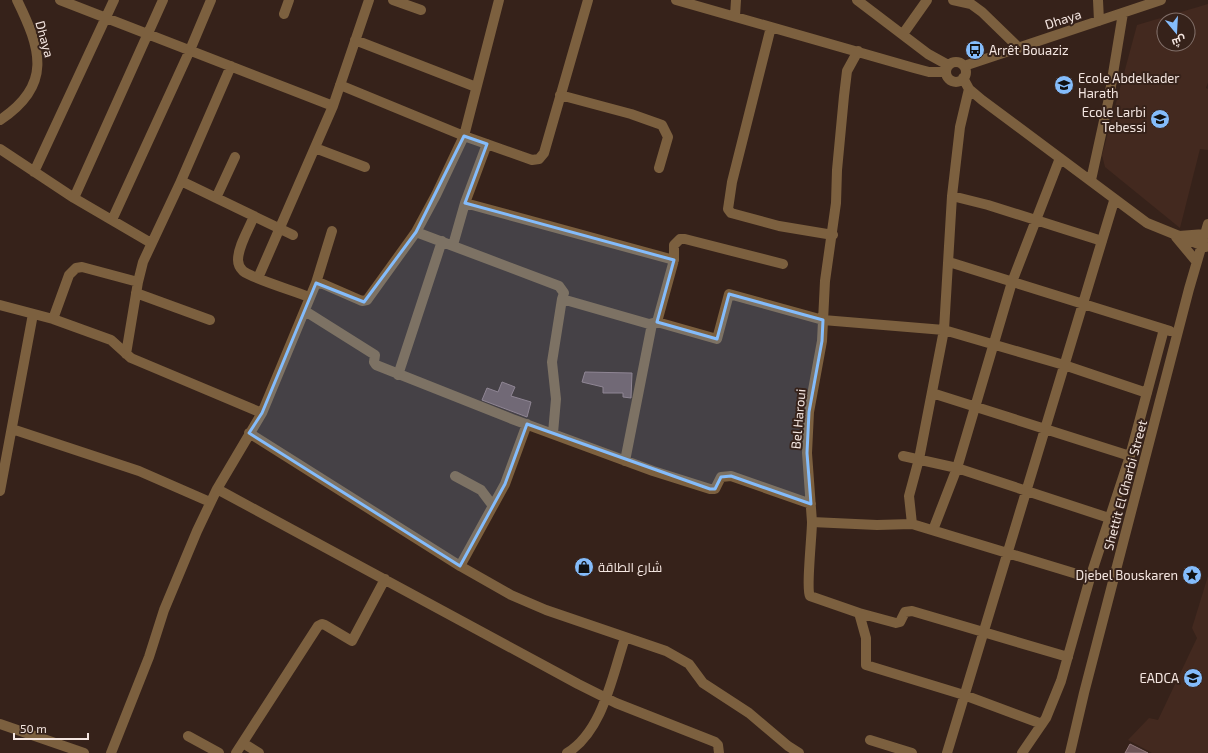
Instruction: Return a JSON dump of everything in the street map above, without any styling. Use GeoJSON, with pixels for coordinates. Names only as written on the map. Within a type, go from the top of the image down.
{"type":"FeatureCollection","features":[{"type":"Feature","properties":{"kind":"street","name":"Dhaya"},"geometry":{"type":"LineString","coordinates":[[0,120],[24,100],[33,86],[39,65],[32,34],[17,0]]}},
{"type":"Feature","properties":{"kind":"street"},"geometry":{"type":"LineString","coordinates":[[34,172],[114,0]]}},
{"type":"Feature","properties":{"kind":"street"},"geometry":{"type":"LineString","coordinates":[[74,198],[149,35],[163,0]]}},
{"type":"Feature","properties":{"kind":"street"},"geometry":{"type":"LineString","coordinates":[[112,220],[190,50],[211,0]]}},
{"type":"Feature","properties":{"kind":"street"},"geometry":{"type":"LineString","coordinates":[[284,14],[289,0]]}},
{"type":"Feature","properties":{"kind":"street"},"geometry":{"type":"LineString","coordinates":[[258,278],[333,106],[369,0]]}},
{"type":"Feature","properties":{"kind":"street"},"geometry":{"type":"LineString","coordinates":[[393,0],[421,10]]}},
{"type":"Feature","properties":{"kind":"street"},"geometry":{"type":"LineString","coordinates":[[316,283],[323,284],[362,301],[367,300],[416,232],[436,195],[464,136],[499,0]]}},
{"type":"Feature","properties":{"kind":"street"},"geometry":{"type":"LineString","coordinates":[[340,85],[464,136],[532,160],[539,159],[544,153],[588,0]]}},
{"type":"Feature","properties":{"kind":"street"},"geometry":{"type":"LineString","coordinates":[[676,0],[929,72],[947,68],[957,62],[964,66],[965,71],[963,78],[958,81],[952,81],[947,77],[947,68]]}},
{"type":"Feature","properties":{"kind":"street"},"geometry":{"type":"LineString","coordinates":[[735,16],[736,0]]}},
{"type":"Feature","properties":{"kind":"street"},"geometry":{"type":"LineString","coordinates":[[857,0],[870,4],[903,34],[947,68]]}},
{"type":"Feature","properties":{"kind":"street"},"geometry":{"type":"LineString","coordinates":[[903,34],[927,0]]}},
{"type":"Feature","properties":{"kind":"street"},"geometry":{"type":"LineString","coordinates":[[953,0],[971,2],[1019,48]]}},
{"type":"Feature","properties":{"kind":"street"},"geometry":{"type":"LineString","coordinates":[[1098,0],[1100,21]]}},
{"type":"Feature","properties":{"kind":"street","name":"Dhaya"},"geometry":{"type":"LineString","coordinates":[[964,66],[1100,21],[1149,2],[1161,0]]}},
{"type":"Feature","properties":{"kind":"street"},"geometry":{"type":"LineString","coordinates":[[65,1],[105,19],[190,50],[333,106]]}},
{"type":"Feature","properties":{"kind":"street"},"geometry":{"type":"LineString","coordinates":[[1091,180],[1109,98],[1123,13]]}},
{"type":"Feature","properties":{"kind":"street"},"geometry":{"type":"LineString","coordinates":[[771,27],[732,182],[728,209],[731,213],[779,226],[833,235]]}},
{"type":"Feature","properties":{"kind":"street"},"geometry":{"type":"LineString","coordinates":[[355,40],[476,87]]}},
{"type":"Feature","properties":{"kind":"street","name":"Bel Haroui"},"geometry":{"type":"LineString","coordinates":[[858,51],[847,71],[833,235],[825,281],[822,341],[809,412],[807,453],[812,522],[808,592],[814,598],[846,607],[859,613],[896,623],[900,622],[905,612],[912,611],[984,631]]}},
{"type":"Feature","properties":{"kind":"street"},"geometry":{"type":"LineString","coordinates":[[126,354],[138,282],[151,243],[181,181],[231,66]]}},
{"type":"Feature","properties":{"kind":"street"},"geometry":{"type":"LineString","coordinates":[[963,78],[969,89],[1091,180],[1114,201],[1147,223],[1205,247]]}},
{"type":"Feature","properties":{"kind":"street"},"geometry":{"type":"LineString","coordinates":[[912,524],[910,496],[919,459],[944,330],[952,196],[960,132],[969,89]]}},
{"type":"Feature","properties":{"kind":"street"},"geometry":{"type":"LineString","coordinates":[[560,95],[631,114],[662,126],[668,136],[659,168]]}},
{"type":"Feature","properties":{"kind":"street"},"geometry":{"type":"LineString","coordinates":[[453,245],[465,203],[487,144]]}},
{"type":"Feature","properties":{"kind":"street"},"geometry":{"type":"LineString","coordinates":[[315,148],[365,167]]}},
{"type":"Feature","properties":{"kind":"street"},"geometry":{"type":"LineString","coordinates":[[0,149],[74,198],[151,243]]}},
{"type":"Feature","properties":{"kind":"street"},"geometry":{"type":"LineString","coordinates":[[216,198],[235,157]]}},
{"type":"Feature","properties":{"kind":"street"},"geometry":{"type":"LineString","coordinates":[[933,530],[957,468],[1012,282],[1060,158]]}},
{"type":"Feature","properties":{"kind":"street"},"geometry":{"type":"LineString","coordinates":[[181,181],[293,234]]}},
{"type":"Feature","properties":{"kind":"street"},"geometry":{"type":"LineString","coordinates":[[952,196],[1102,241]]}},
{"type":"Feature","properties":{"kind":"street"},"geometry":{"type":"LineString","coordinates":[[947,753],[1114,201]]}},
{"type":"Feature","properties":{"kind":"street"},"geometry":{"type":"LineString","coordinates":[[465,203],[674,260]]}},
{"type":"Feature","properties":{"kind":"street"},"geometry":{"type":"LineString","coordinates":[[254,216],[239,253],[238,263],[244,272],[309,297]]}},
{"type":"Feature","properties":{"kind":"street"},"geometry":{"type":"LineString","coordinates":[[1176,236],[1207,229]]}},
{"type":"Feature","properties":{"kind":"street","name":"Shettit El Gharbi Street"},"geometry":{"type":"LineString","coordinates":[[1070,753],[1084,693],[1196,261],[1205,247],[1207,229]]}},
{"type":"Feature","properties":{"kind":"street"},"geometry":{"type":"LineString","coordinates":[[111,753],[150,657],[164,610],[210,502],[249,433],[262,414],[316,283],[332,231]]}},
{"type":"Feature","properties":{"kind":"street"},"geometry":{"type":"LineString","coordinates":[[416,232],[559,286],[564,293],[552,362],[556,399],[553,433]]}},
{"type":"Feature","properties":{"kind":"street"},"geometry":{"type":"LineString","coordinates":[[1176,236],[1196,261]]}},
{"type":"Feature","properties":{"kind":"street"},"geometry":{"type":"LineString","coordinates":[[625,461],[654,323],[674,260],[674,245],[680,239],[783,264]]}},
{"type":"Feature","properties":{"kind":"street"},"geometry":{"type":"LineString","coordinates":[[398,375],[442,241]]}},
{"type":"Feature","properties":{"kind":"street"},"geometry":{"type":"LineString","coordinates":[[949,262],[1082,305],[1178,333]]}},
{"type":"Feature","properties":{"kind":"street"},"geometry":{"type":"LineString","coordinates":[[53,319],[69,275],[76,268],[82,267],[138,282]]}},
{"type":"Feature","properties":{"kind":"street"},"geometry":{"type":"LineString","coordinates":[[136,294],[210,320]]}},
{"type":"Feature","properties":{"kind":"street"},"geometry":{"type":"LineString","coordinates":[[562,299],[717,338],[729,294],[823,320],[944,330],[1064,365],[1147,393]]}},
{"type":"Feature","properties":{"kind":"street"},"geometry":{"type":"LineString","coordinates":[[0,305],[53,319],[111,340],[131,358],[262,414]]}},
{"type":"Feature","properties":{"kind":"street"},"geometry":{"type":"LineString","coordinates":[[305,311],[375,355],[374,362],[376,365],[398,375],[625,461],[713,490],[721,477],[731,476],[811,504]]}},
{"type":"Feature","properties":{"kind":"street"},"geometry":{"type":"LineString","coordinates":[[0,491],[3,458],[12,429],[33,314]]}},
{"type":"Feature","properties":{"kind":"street"},"geometry":{"type":"LineString","coordinates":[[1022,753],[1042,724],[1052,706],[1068,657],[1090,578],[1130,456],[1164,329]]}},
{"type":"Feature","properties":{"kind":"street"},"geometry":{"type":"LineString","coordinates":[[932,393],[1130,456]]}},
{"type":"Feature","properties":{"kind":"street"},"geometry":{"type":"LineString","coordinates":[[460,566],[505,484],[527,424]]}},
{"type":"Feature","properties":{"kind":"street"},"geometry":{"type":"LineString","coordinates":[[12,429],[139,471],[210,502]]}},
{"type":"Feature","properties":{"kind":"street"},"geometry":{"type":"LineString","coordinates":[[249,433],[460,566],[511,595],[546,610],[666,651],[685,662],[702,683],[749,713],[788,746],[799,753]]}},
{"type":"Feature","properties":{"kind":"street"},"geometry":{"type":"LineString","coordinates":[[903,456],[957,468],[1109,518]]}},
{"type":"Feature","properties":{"kind":"street"},"geometry":{"type":"LineString","coordinates":[[455,476],[481,490],[493,506]]}},
{"type":"Feature","properties":{"kind":"street"},"geometry":{"type":"LineString","coordinates":[[218,489],[578,684],[616,702],[716,742],[720,750],[719,753]]}},
{"type":"Feature","properties":{"kind":"street"},"geometry":{"type":"LineString","coordinates":[[812,522],[877,525],[912,524],[1090,578]]}},
{"type":"Feature","properties":{"kind":"street"},"geometry":{"type":"LineString","coordinates":[[236,753],[318,626],[322,624],[352,641],[385,579]]}},
{"type":"Feature","properties":{"kind":"street"},"geometry":{"type":"LineString","coordinates":[[859,613],[866,638],[866,665],[964,695],[1042,724]]}},
{"type":"Feature","properties":{"kind":"street"},"geometry":{"type":"LineString","coordinates":[[984,631],[1068,657]]}},
{"type":"Feature","properties":{"kind":"street"},"geometry":{"type":"LineString","coordinates":[[567,753],[586,738],[601,712],[625,638]]}},
{"type":"Feature","properties":{"kind":"street"},"geometry":{"type":"LineString","coordinates":[[0,724],[84,753]]}},
{"type":"Feature","properties":{"kind":"street"},"geometry":{"type":"LineString","coordinates":[[188,736],[219,753]]}},
{"type":"Feature","properties":{"kind":"street"},"geometry":{"type":"LineString","coordinates":[[870,740],[912,753]]}},
{"type":"Feature","properties":{"kind":"street"},"geometry":{"type":"LineString","coordinates":[[243,743],[259,753]]}},
{"type":"Feature","properties":{"kind":"highlighted area"},"geometry":{"type":"Polygon","coordinates":[[[464,136],[487,144],[465,203],[674,260],[657,322],[717,339],[729,294],[823,320],[822,341],[809,412],[807,453],[811,504],[731,476],[721,477],[715,489],[710,489],[527,424],[505,484],[460,566],[249,433],[262,413],[316,283],[364,302],[416,232],[464,136]]]}},
{"type":"Feature","properties":{"kind":"shaded area","name":"Ecole Larbi Tebessi"},"geometry":{"type":"Polygon","coordinates":[[[1208,4],[1208,83],[1206,88],[1208,89],[1208,150],[1200,149],[1180,228],[1105,167],[1102,155],[1137,25],[1156,19],[1156,52],[1196,52],[1196,12],[1181,12],[1208,4]]]}},
{"type":"Feature","properties":{"kind":"shaded area","name":"EADCA"},"geometry":{"type":"Polygon","coordinates":[[[1208,576],[1208,753],[1152,753],[1128,740],[1149,718],[1158,720],[1197,638],[1192,628],[1208,576]]]}},
{"type":"Feature","properties":{"kind":"building"},"geometry":{"type":"Polygon","coordinates":[[[585,372],[632,373],[631,398],[623,397],[623,393],[603,393],[603,387],[582,382],[585,372]]]}},
{"type":"Feature","properties":{"kind":"building"},"geometry":{"type":"Polygon","coordinates":[[[502,382],[515,387],[511,396],[531,402],[527,417],[482,400],[487,388],[498,392],[502,382]]]}},
{"type":"Feature","properties":{"kind":"building"},"geometry":{"type":"Polygon","coordinates":[[[1130,744],[1148,753],[1125,753],[1130,744]]]}},
{"type":"Feature","properties":{"kind":"place","name":"Arrêt Bouaziz"},"geometry":{"type":"Point","coordinates":[975,50]}},
{"type":"Feature","properties":{"kind":"place","name":"Ecole Abdelkader Harath"},"geometry":{"type":"Point","coordinates":[1064,85]}},
{"type":"Feature","properties":{"kind":"place","name":"Ecole Larbi Tebessi"},"geometry":{"type":"Point","coordinates":[1160,119]}},
{"type":"Feature","properties":{"kind":"place","name":"شارع الطاقة"},"geometry":{"type":"Point","coordinates":[584,567]}},
{"type":"Feature","properties":{"kind":"place","name":"Djebel Bouskaren"},"geometry":{"type":"Point","coordinates":[1192,575]}},
{"type":"Feature","properties":{"kind":"place","name":"EADCA"},"geometry":{"type":"Point","coordinates":[1193,678]}}]}
